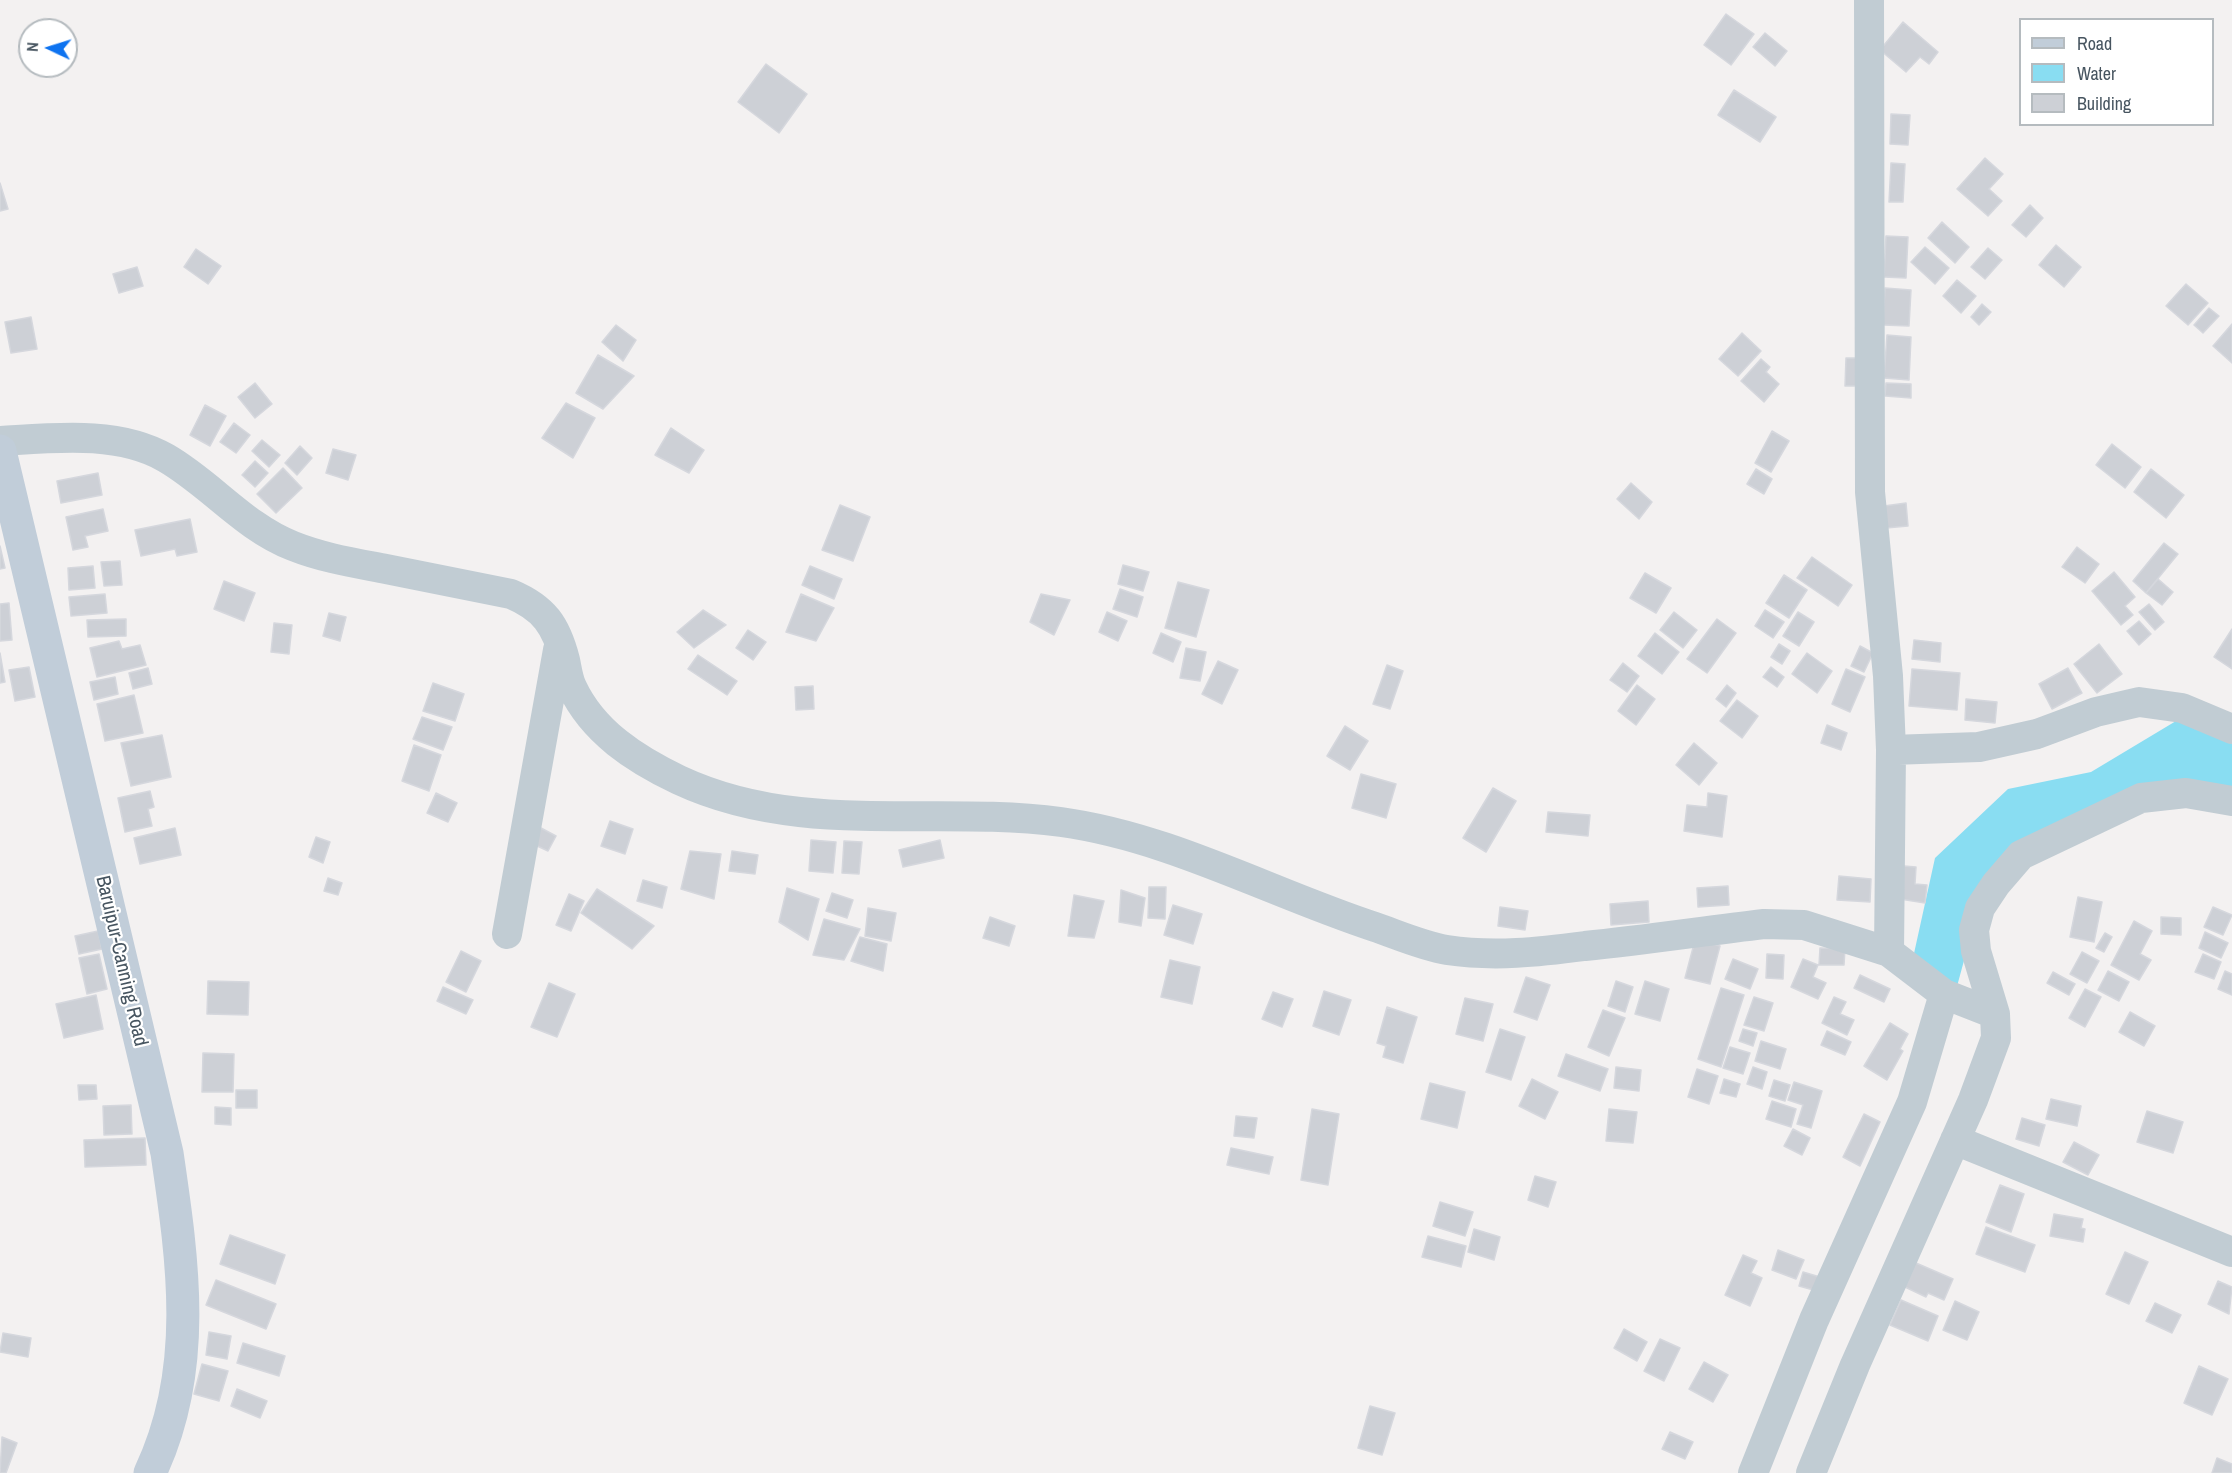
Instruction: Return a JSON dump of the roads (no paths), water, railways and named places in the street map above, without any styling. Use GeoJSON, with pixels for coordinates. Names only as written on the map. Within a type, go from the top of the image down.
{"type":"FeatureCollection","features":[{"type":"Feature","properties":{"kind":"main road","name":"Baruipur-Canning Road"},"geometry":{"type":"LineString","coordinates":[[0,452],[167,1153],[181,1251],[183,1326],[179,1383],[166,1439],[150,1473]]}},
{"type":"Feature","properties":{"kind":"street"},"geometry":{"type":"LineString","coordinates":[[1869,0],[1870,492],[1888,676],[1891,750],[1889,952]]}},
{"type":"Feature","properties":{"kind":"street"},"geometry":{"type":"LineString","coordinates":[[0,441],[50,438],[101,440],[136,446],[166,458],[239,515],[293,546],[334,559],[511,594],[532,603],[548,619],[560,641],[572,686],[594,720],[627,753],[680,781],[732,801],[773,810],[832,816],[1002,818],[1059,822],[1126,834],[1356,920],[1444,950],[1481,954],[1519,954],[1764,924],[1804,925],[1889,952],[1944,994],[1995,1014]]}},
{"type":"Feature","properties":{"kind":"street"},"geometry":{"type":"LineString","coordinates":[[507,934],[560,641]]}},
{"type":"Feature","properties":{"kind":"street"},"geometry":{"type":"LineString","coordinates":[[1891,750],[1979,747],[2037,734],[2096,712],[2139,702],[2182,708],[2232,729]]}},
{"type":"Feature","properties":{"kind":"street"},"geometry":{"type":"LineString","coordinates":[[1811,1473],[1855,1365],[1987,1068],[1996,1038],[1995,1014],[1976,951],[1974,930],[1980,908],[1996,884],[2021,855],[2141,798],[2164,793],[2186,793],[2232,801]]}},
{"type":"Feature","properties":{"kind":"street"},"geometry":{"type":"LineString","coordinates":[[1753,1473],[1814,1320],[1912,1102],[1944,994]]}},
{"type":"Feature","properties":{"kind":"street"},"geometry":{"type":"LineString","coordinates":[[1955,1140],[2232,1252]]}},
{"type":"Feature","properties":{"kind":"water"},"geometry":{"type":"Polygon","coordinates":[[[2181,718],[2232,740],[2232,788],[2182,781],[1984,887],[1953,1001],[1913,958],[1935,858],[2008,789],[2091,772],[2181,718]]]}}]}
